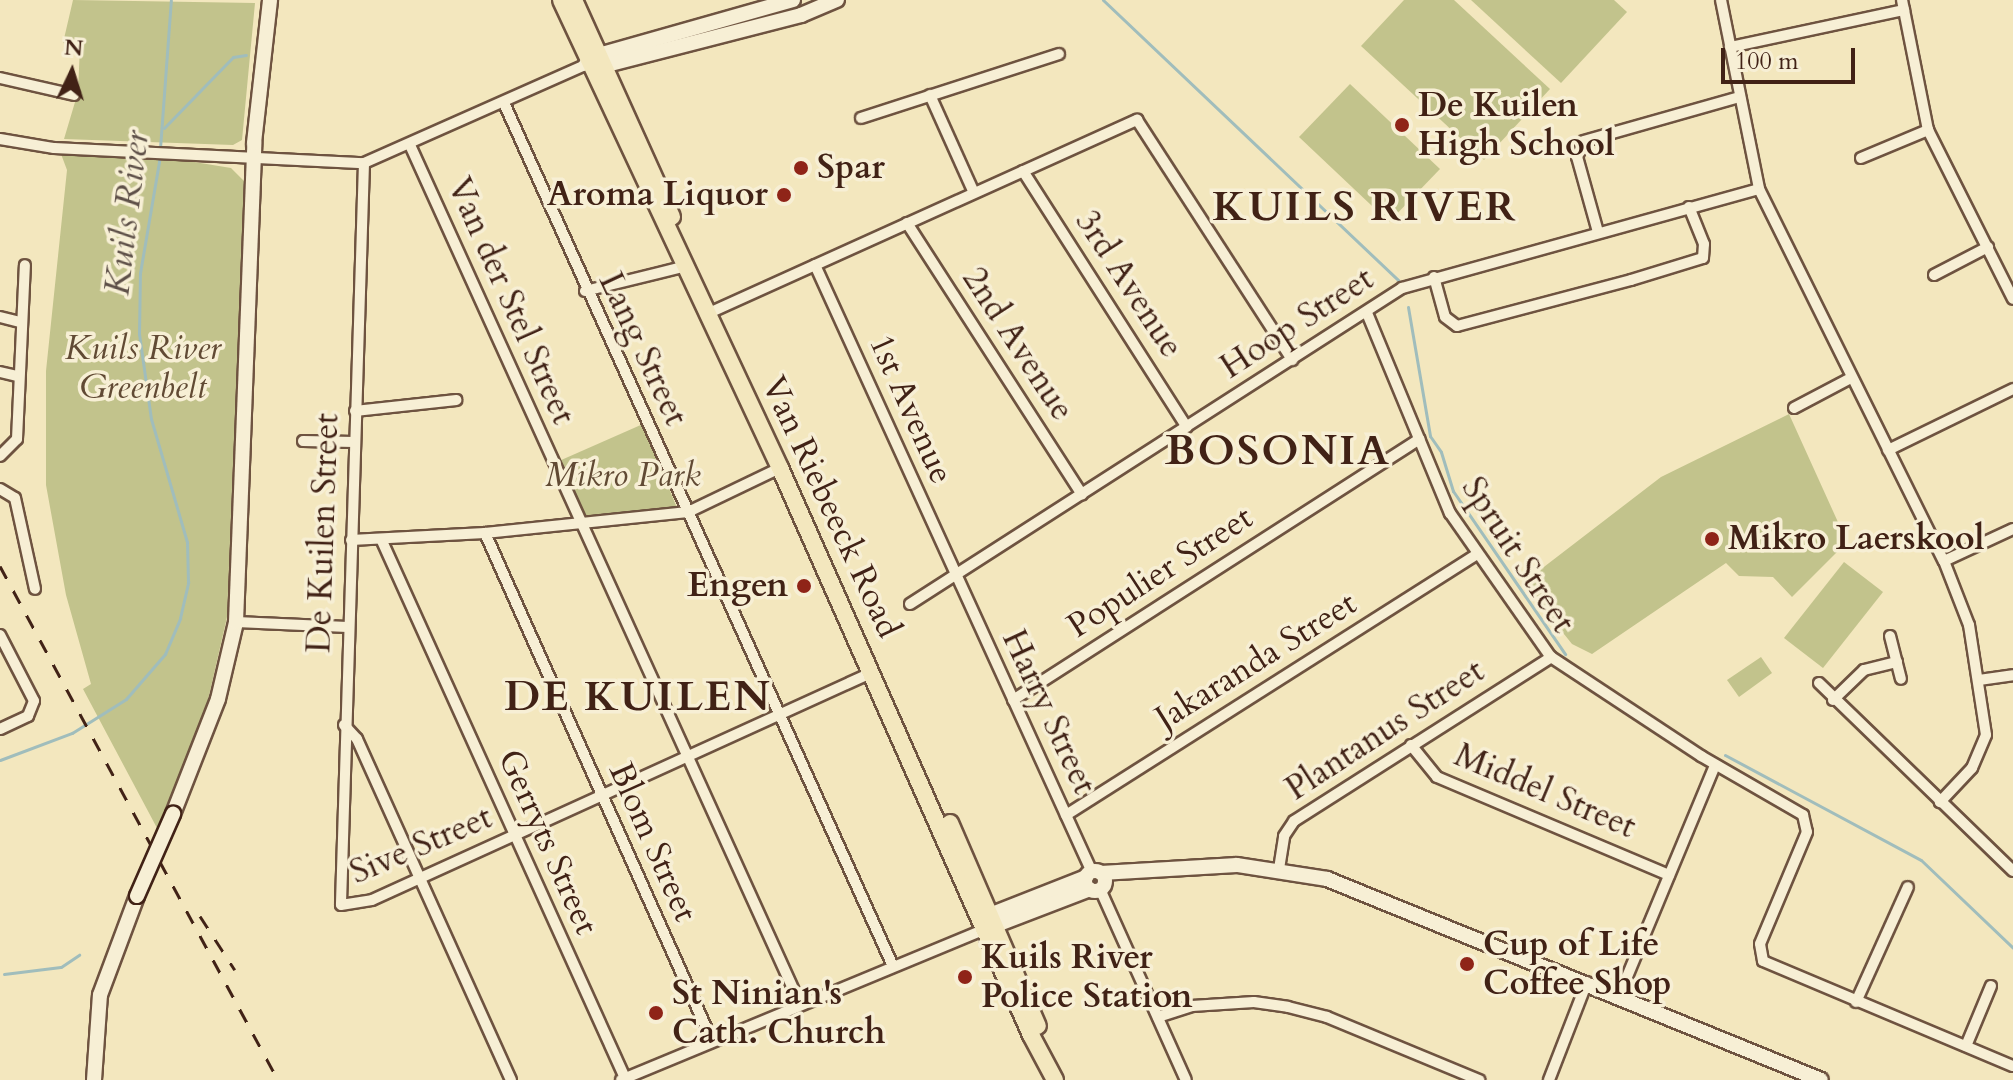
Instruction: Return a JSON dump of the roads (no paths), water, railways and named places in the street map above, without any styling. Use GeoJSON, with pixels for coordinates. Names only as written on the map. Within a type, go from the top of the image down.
{"type":"FeatureCollection","features":[{"type":"Feature","properties":{"kind":"main road","name":"Van Riebeeck Road"},"geometry":{"type":"LineString","coordinates":[[561,0],[662,193],[686,263],[921,779],[946,816],[986,924],[1052,1074]]}},
{"type":"Feature","properties":{"kind":"main road","name":"Van Riebeeck Road"},"geometry":{"type":"LineString","coordinates":[[574,0],[593,63]]}},
{"type":"Feature","properties":{"kind":"street"},"geometry":{"type":"LineString","coordinates":[[94,1080],[100,995],[218,699],[236,622],[254,157],[270,0]]}},
{"type":"Feature","properties":{"kind":"street"},"geometry":{"type":"LineString","coordinates":[[0,139],[139,151],[364,163],[593,63],[793,0]]}},
{"type":"Feature","properties":{"kind":"street"},"geometry":{"type":"LineString","coordinates":[[593,63],[837,0]]}},
{"type":"Feature","properties":{"kind":"street"},"geometry":{"type":"LineString","coordinates":[[1721,0],[1759,189],[1944,561],[1969,625],[1987,726],[1983,745],[1972,768],[1940,802]]}},
{"type":"Feature","properties":{"kind":"street"},"geometry":{"type":"LineString","coordinates":[[1730,47],[1903,5],[1928,130],[2013,299]]}},
{"type":"Feature","properties":{"kind":"street"},"geometry":{"type":"LineString","coordinates":[[861,118],[1059,54]]}},
{"type":"Feature","properties":{"kind":"street"},"geometry":{"type":"LineString","coordinates":[[0,78],[74,95]]}},
{"type":"Feature","properties":{"kind":"street"},"geometry":{"type":"LineString","coordinates":[[930,95],[974,193]]}},
{"type":"Feature","properties":{"kind":"street"},"geometry":{"type":"LineString","coordinates":[[1598,232],[1577,157],[1584,141],[1740,97]]}},
{"type":"Feature","properties":{"kind":"street","name":"Lang Street"},"geometry":{"type":"LineString","coordinates":[[504,103],[585,291],[893,966]]}},
{"type":"Feature","properties":{"kind":"street"},"geometry":{"type":"LineString","coordinates":[[709,313],[1133,120],[1140,123],[1292,360]]}},
{"type":"Feature","properties":{"kind":"street"},"geometry":{"type":"LineString","coordinates":[[1861,158],[1928,130]]}},
{"type":"Feature","properties":{"kind":"street","name":"Van der Stel Street"},"geometry":{"type":"LineString","coordinates":[[410,145],[800,1004]]}},
{"type":"Feature","properties":{"kind":"street","name":"De Kuilen Street"},"geometry":{"type":"LineString","coordinates":[[341,905],[344,725],[364,163]]}},
{"type":"Feature","properties":{"kind":"street","name":"3rd Avenue"},"geometry":{"type":"LineString","coordinates":[[1023,171],[1187,427]]}},
{"type":"Feature","properties":{"kind":"street","name":"Hoop Street"},"geometry":{"type":"LineString","coordinates":[[910,604],[1402,288],[1759,189]]}},
{"type":"Feature","properties":{"kind":"street"},"geometry":{"type":"LineString","coordinates":[[1434,277],[1445,317],[1457,326],[1631,280],[1703,258],[1704,244],[1689,207]]}},
{"type":"Feature","properties":{"kind":"street","name":"2nd Avenue"},"geometry":{"type":"LineString","coordinates":[[907,223],[1082,495]]}},
{"type":"Feature","properties":{"kind":"street"},"geometry":{"type":"LineString","coordinates":[[1934,275],[1988,247]]}},
{"type":"Feature","properties":{"kind":"street"},"geometry":{"type":"LineString","coordinates":[[585,291],[686,263]]}},
{"type":"Feature","properties":{"kind":"street"},"geometry":{"type":"LineString","coordinates":[[0,456],[17,439],[17,376],[25,265]]}},
{"type":"Feature","properties":{"kind":"street","name":"1st Avenue"},"geometry":{"type":"LineString","coordinates":[[815,265],[956,576]]}},
{"type":"Feature","properties":{"kind":"street","name":"Spruit Street"},"geometry":{"type":"LineString","coordinates":[[1367,313],[1450,513],[1551,657],[1715,765],[1803,815],[1807,832],[1762,939],[1761,957],[1775,970],[1856,1002]]}},
{"type":"Feature","properties":{"kind":"street"},"geometry":{"type":"LineString","coordinates":[[0,317],[20,322]]}},
{"type":"Feature","properties":{"kind":"street"},"geometry":{"type":"LineString","coordinates":[[0,372],[17,376]]}},
{"type":"Feature","properties":{"kind":"street"},"geometry":{"type":"LineString","coordinates":[[1794,408],[1851,378]]}},
{"type":"Feature","properties":{"kind":"street"},"geometry":{"type":"LineString","coordinates":[[1888,450],[2013,389]]}},
{"type":"Feature","properties":{"kind":"street"},"geometry":{"type":"LineString","coordinates":[[355,411],[456,400]]}},
{"type":"Feature","properties":{"kind":"street","name":"Populier Street"},"geometry":{"type":"LineString","coordinates":[[1013,700],[1419,439]]}},
{"type":"Feature","properties":{"kind":"street"},"geometry":{"type":"LineString","coordinates":[[303,441],[354,442]]}},
{"type":"Feature","properties":{"kind":"street"},"geometry":{"type":"LineString","coordinates":[[351,540],[382,541],[485,533],[688,512],[780,468]]}},
{"type":"Feature","properties":{"kind":"street"},"geometry":{"type":"LineString","coordinates":[[0,489],[15,498],[35,589]]}},
{"type":"Feature","properties":{"kind":"street"},"geometry":{"type":"LineString","coordinates":[[1944,561],[2013,529]]}},
{"type":"Feature","properties":{"kind":"street","name":"Blom Street"},"geometry":{"type":"LineString","coordinates":[[485,533],[712,1041]]}},
{"type":"Feature","properties":{"kind":"street","name":"Gerryts Street"},"geometry":{"type":"LineString","coordinates":[[382,541],[623,1079]]}},
{"type":"Feature","properties":{"kind":"street","name":"Jakaranda Street"},"geometry":{"type":"LineString","coordinates":[[1066,815],[1477,554]]}},
{"type":"Feature","properties":{"kind":"street","name":"Harry Street"},"geometry":{"type":"LineString","coordinates":[[956,576],[1186,1080]]}},
{"type":"Feature","properties":{"kind":"street"},"geometry":{"type":"LineString","coordinates":[[236,622],[348,627]]}},
{"type":"Feature","properties":{"kind":"street"},"geometry":{"type":"LineString","coordinates":[[0,635],[34,706],[28,716],[0,729]]}},
{"type":"Feature","properties":{"kind":"street"},"geometry":{"type":"LineString","coordinates":[[1890,636],[1901,679]]}},
{"type":"Feature","properties":{"kind":"street","name":"Plantanus Street"},"geometry":{"type":"LineString","coordinates":[[1279,869],[1284,836],[1294,821],[1551,657]]}},
{"type":"Feature","properties":{"kind":"street"},"geometry":{"type":"LineString","coordinates":[[1833,700],[1864,670],[1897,662]]}},
{"type":"Feature","properties":{"kind":"street","name":"Sive Street"},"geometry":{"type":"LineString","coordinates":[[341,905],[357,906],[421,878],[873,672]]}},
{"type":"Feature","properties":{"kind":"street"},"geometry":{"type":"LineString","coordinates":[[1979,680],[2013,675]]}},
{"type":"Feature","properties":{"kind":"street"},"geometry":{"type":"LineString","coordinates":[[1819,683],[1833,700],[2013,871]]}},
{"type":"Feature","properties":{"kind":"street"},"geometry":{"type":"LineString","coordinates":[[344,725],[357,739],[511,1080]]}},
{"type":"Feature","properties":{"kind":"street","name":"Middel Street"},"geometry":{"type":"LineString","coordinates":[[1411,745],[1437,777],[1669,875]]}},
{"type":"Feature","properties":{"kind":"street"},"geometry":{"type":"LineString","coordinates":[[1619,996],[1715,765]]}},
{"type":"Feature","properties":{"kind":"street"},"geometry":{"type":"LineString","coordinates":[[623,1079],[986,924],[1096,881],[1149,869],[1193,865],[1279,869],[1388,900],[1821,1080]]}},
{"type":"Feature","properties":{"kind":"street"},"geometry":{"type":"LineString","coordinates":[[1908,887],[1856,1002],[2013,1066]]}},
{"type":"Feature","properties":{"kind":"street"},"geometry":{"type":"LineString","coordinates":[[1549,1080],[1587,982]]}},
{"type":"Feature","properties":{"kind":"street"},"geometry":{"type":"LineString","coordinates":[[1966,1046],[1991,986]]}},
{"type":"Feature","properties":{"kind":"street"},"geometry":{"type":"LineString","coordinates":[[1158,1017],[1192,1006],[1254,1002],[1288,1007],[1327,1017],[1479,1080]]}},
{"type":"Feature","properties":{"kind":"waterway","name":"Kuils River"},"geometry":{"type":"LineString","coordinates":[[0,760],[72,733],[126,699],[165,654],[180,618],[188,582],[187,542],[151,419],[139,334],[140,273],[159,162],[171,0]]}},
{"type":"Feature","properties":{"kind":"waterway"},"geometry":{"type":"LineString","coordinates":[[1103,0],[1398,280]]}},
{"type":"Feature","properties":{"kind":"waterway"},"geometry":{"type":"LineString","coordinates":[[164,128],[233,57],[246,55]]}},
{"type":"Feature","properties":{"kind":"waterway"},"geometry":{"type":"LineString","coordinates":[[1408,307],[1430,436],[1441,452],[1453,491],[1565,654]]}},
{"type":"Feature","properties":{"kind":"waterway"},"geometry":{"type":"LineString","coordinates":[[1725,755],[1921,860],[2013,948]]}},
{"type":"Feature","properties":{"kind":"waterway"},"geometry":{"type":"LineString","coordinates":[[4,974],[61,967],[79,955]]}},
{"type":"Feature","properties":{"kind":"railway"},"geometry":{"type":"LineString","coordinates":[[0,566],[278,1080]]}},
{"type":"Feature","properties":{"kind":"railway"},"geometry":{"type":"LineString","coordinates":[[200,916],[235,970]]}},
{"type":"Feature","properties":{"kind":"place","name":"De Kuilen High School"},"geometry":{"type":"Point","coordinates":[1402,125]}},
{"type":"Feature","properties":{"kind":"place","name":"Spar"},"geometry":{"type":"Point","coordinates":[801,168]}},
{"type":"Feature","properties":{"kind":"place","name":"Aroma Liquor"},"geometry":{"type":"Point","coordinates":[784,195]}},
{"type":"Feature","properties":{"kind":"place","name":"Mikro Laerskool"},"geometry":{"type":"Point","coordinates":[1712,539]}},
{"type":"Feature","properties":{"kind":"place","name":"Engen"},"geometry":{"type":"Point","coordinates":[804,586]}},
{"type":"Feature","properties":{"kind":"place","name":"Cup of Life Coffee Shop"},"geometry":{"type":"Point","coordinates":[1467,964]}},
{"type":"Feature","properties":{"kind":"place","name":"Kuils River Police Station"},"geometry":{"type":"Point","coordinates":[965,977]}},
{"type":"Feature","properties":{"kind":"place","name":"St Ninian's Cath. Church"},"geometry":{"type":"Point","coordinates":[656,1013]}},
{"type":"Feature","properties":{"kind":"district","name":"KUILS RIVER"},"geometry":{"type":"Point","coordinates":[1365,207]}},
{"type":"Feature","properties":{"kind":"district","name":"BOSONIA"},"geometry":{"type":"Point","coordinates":[1278,451]}},
{"type":"Feature","properties":{"kind":"district","name":"DE KUILEN"},"geometry":{"type":"Point","coordinates":[638,697]}},
{"type":"Feature","properties":{"kind":"park label","name":"Kuils River Greenbelt"},"geometry":{"type":"Point","coordinates":[143,368]}},
{"type":"Feature","properties":{"kind":"park label","name":"Mikro Park"},"geometry":{"type":"Point","coordinates":[623,476]}}]}
